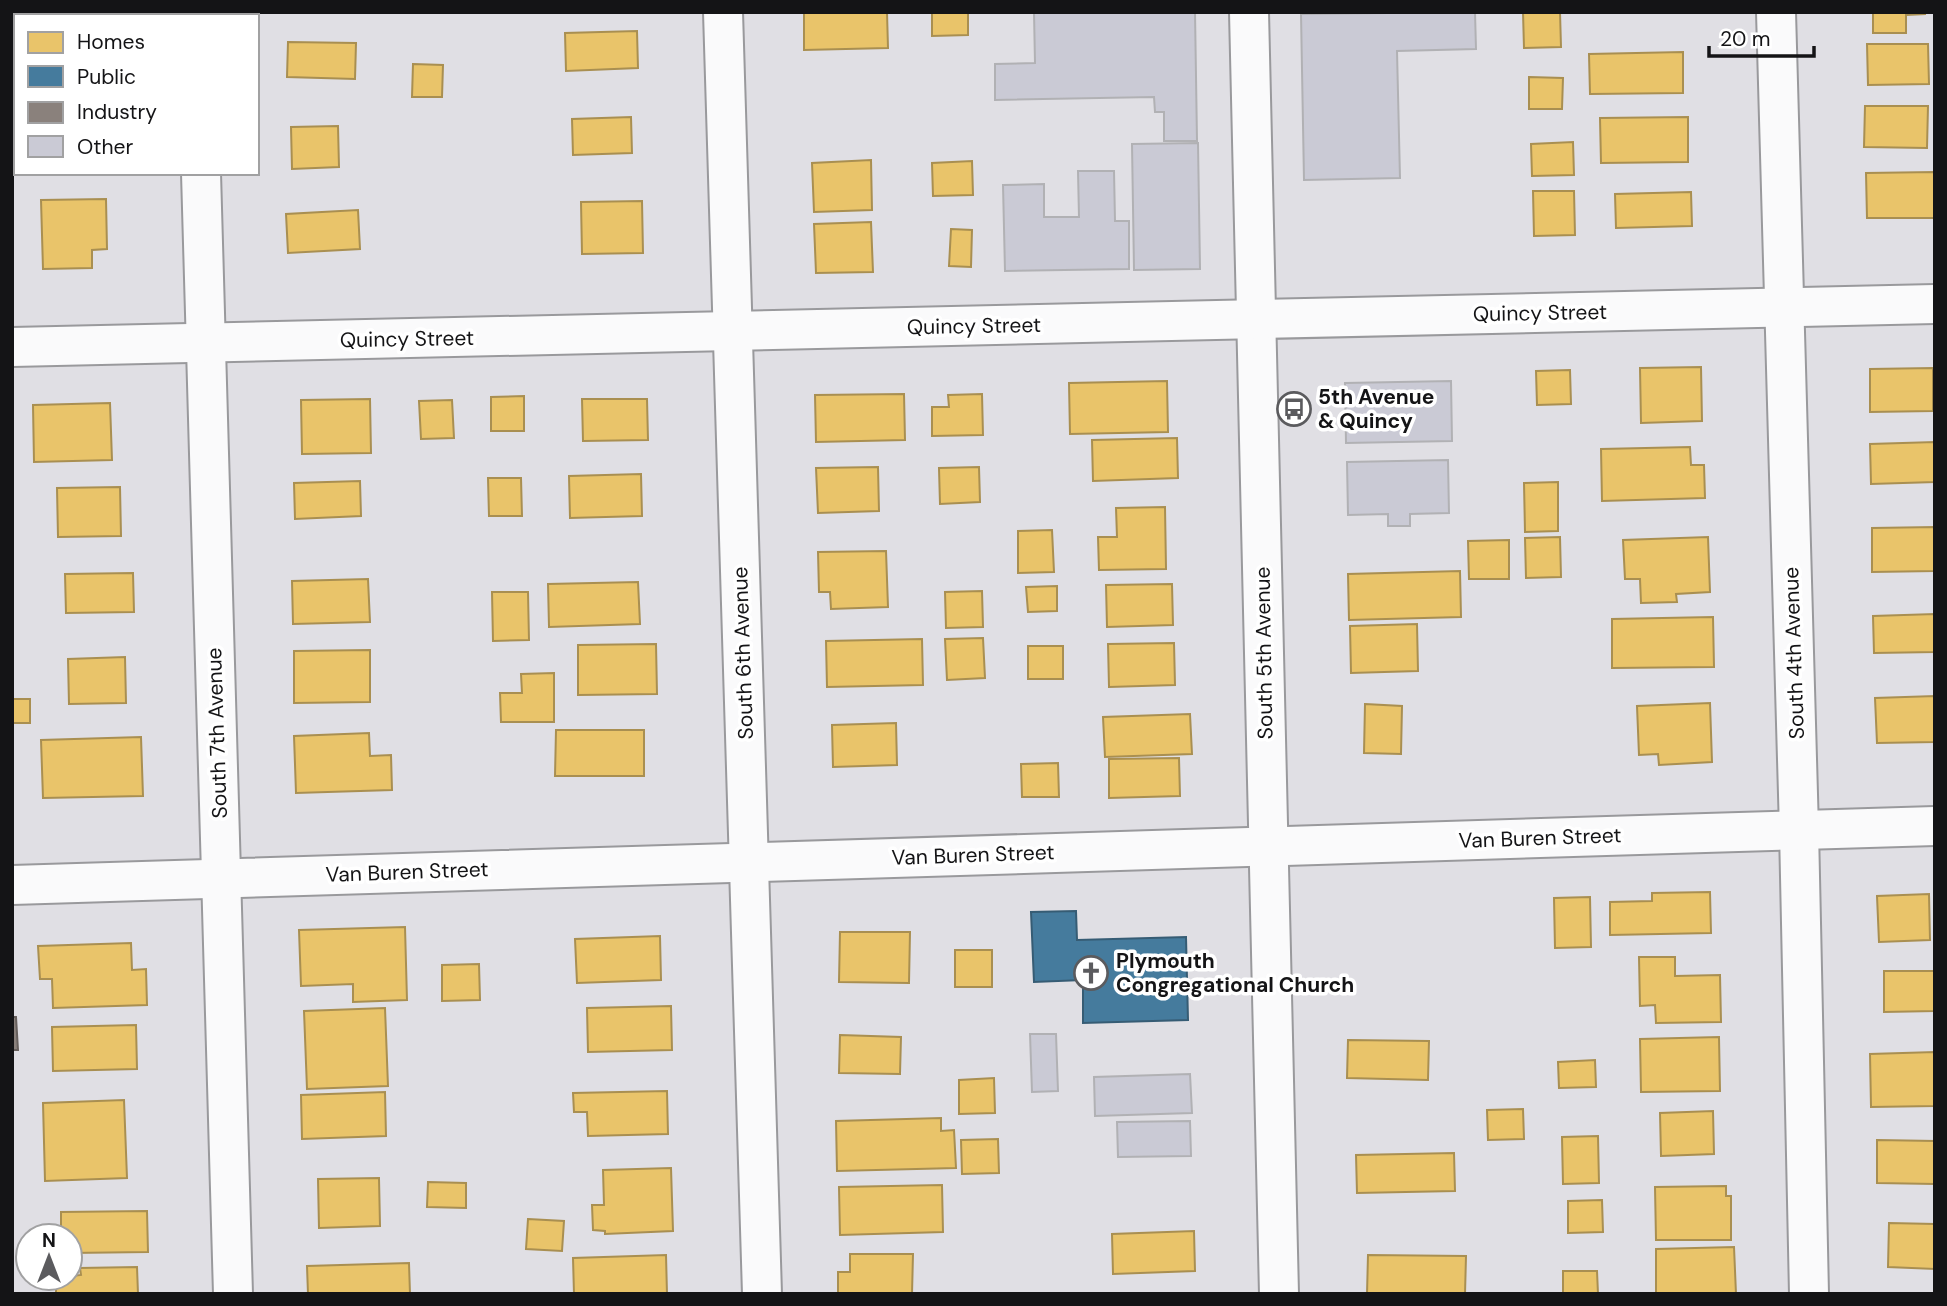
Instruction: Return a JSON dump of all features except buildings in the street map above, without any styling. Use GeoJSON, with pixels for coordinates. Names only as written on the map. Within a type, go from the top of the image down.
{"type":"FeatureCollection","features":[{"type":"Feature","properties":{"kind":"street","name":"South 6th Avenue"},"geometry":{"type":"LineString","coordinates":[[723,12],[762,1294]]}},
{"type":"Feature","properties":{"kind":"street","name":"South 5th Avenue"},"geometry":{"type":"LineString","coordinates":[[1249,12],[1279,1294]]}},
{"type":"Feature","properties":{"kind":"street","name":"South 4th Avenue"},"geometry":{"type":"LineString","coordinates":[[1776,12],[1809,1294]]}},
{"type":"Feature","properties":{"kind":"street","name":"South 7th Avenue"},"geometry":{"type":"LineString","coordinates":[[201,175],[233,1294]]}},
{"type":"Feature","properties":{"kind":"street","name":"Quincy Street"},"geometry":{"type":"LineString","coordinates":[[12,347],[1935,304]]}},
{"type":"Feature","properties":{"kind":"street","name":"Van Buren Street"},"geometry":{"type":"LineString","coordinates":[[12,885],[1935,826]]}},
{"type":"Feature","properties":{"kind":"place","name":"5th Avenue & Quincy"},"geometry":{"type":"Point","coordinates":[1294,409]}},
{"type":"Feature","properties":{"kind":"place","name":"Plymouth Congregational Church"},"geometry":{"type":"Point","coordinates":[1091,973]}}]}
